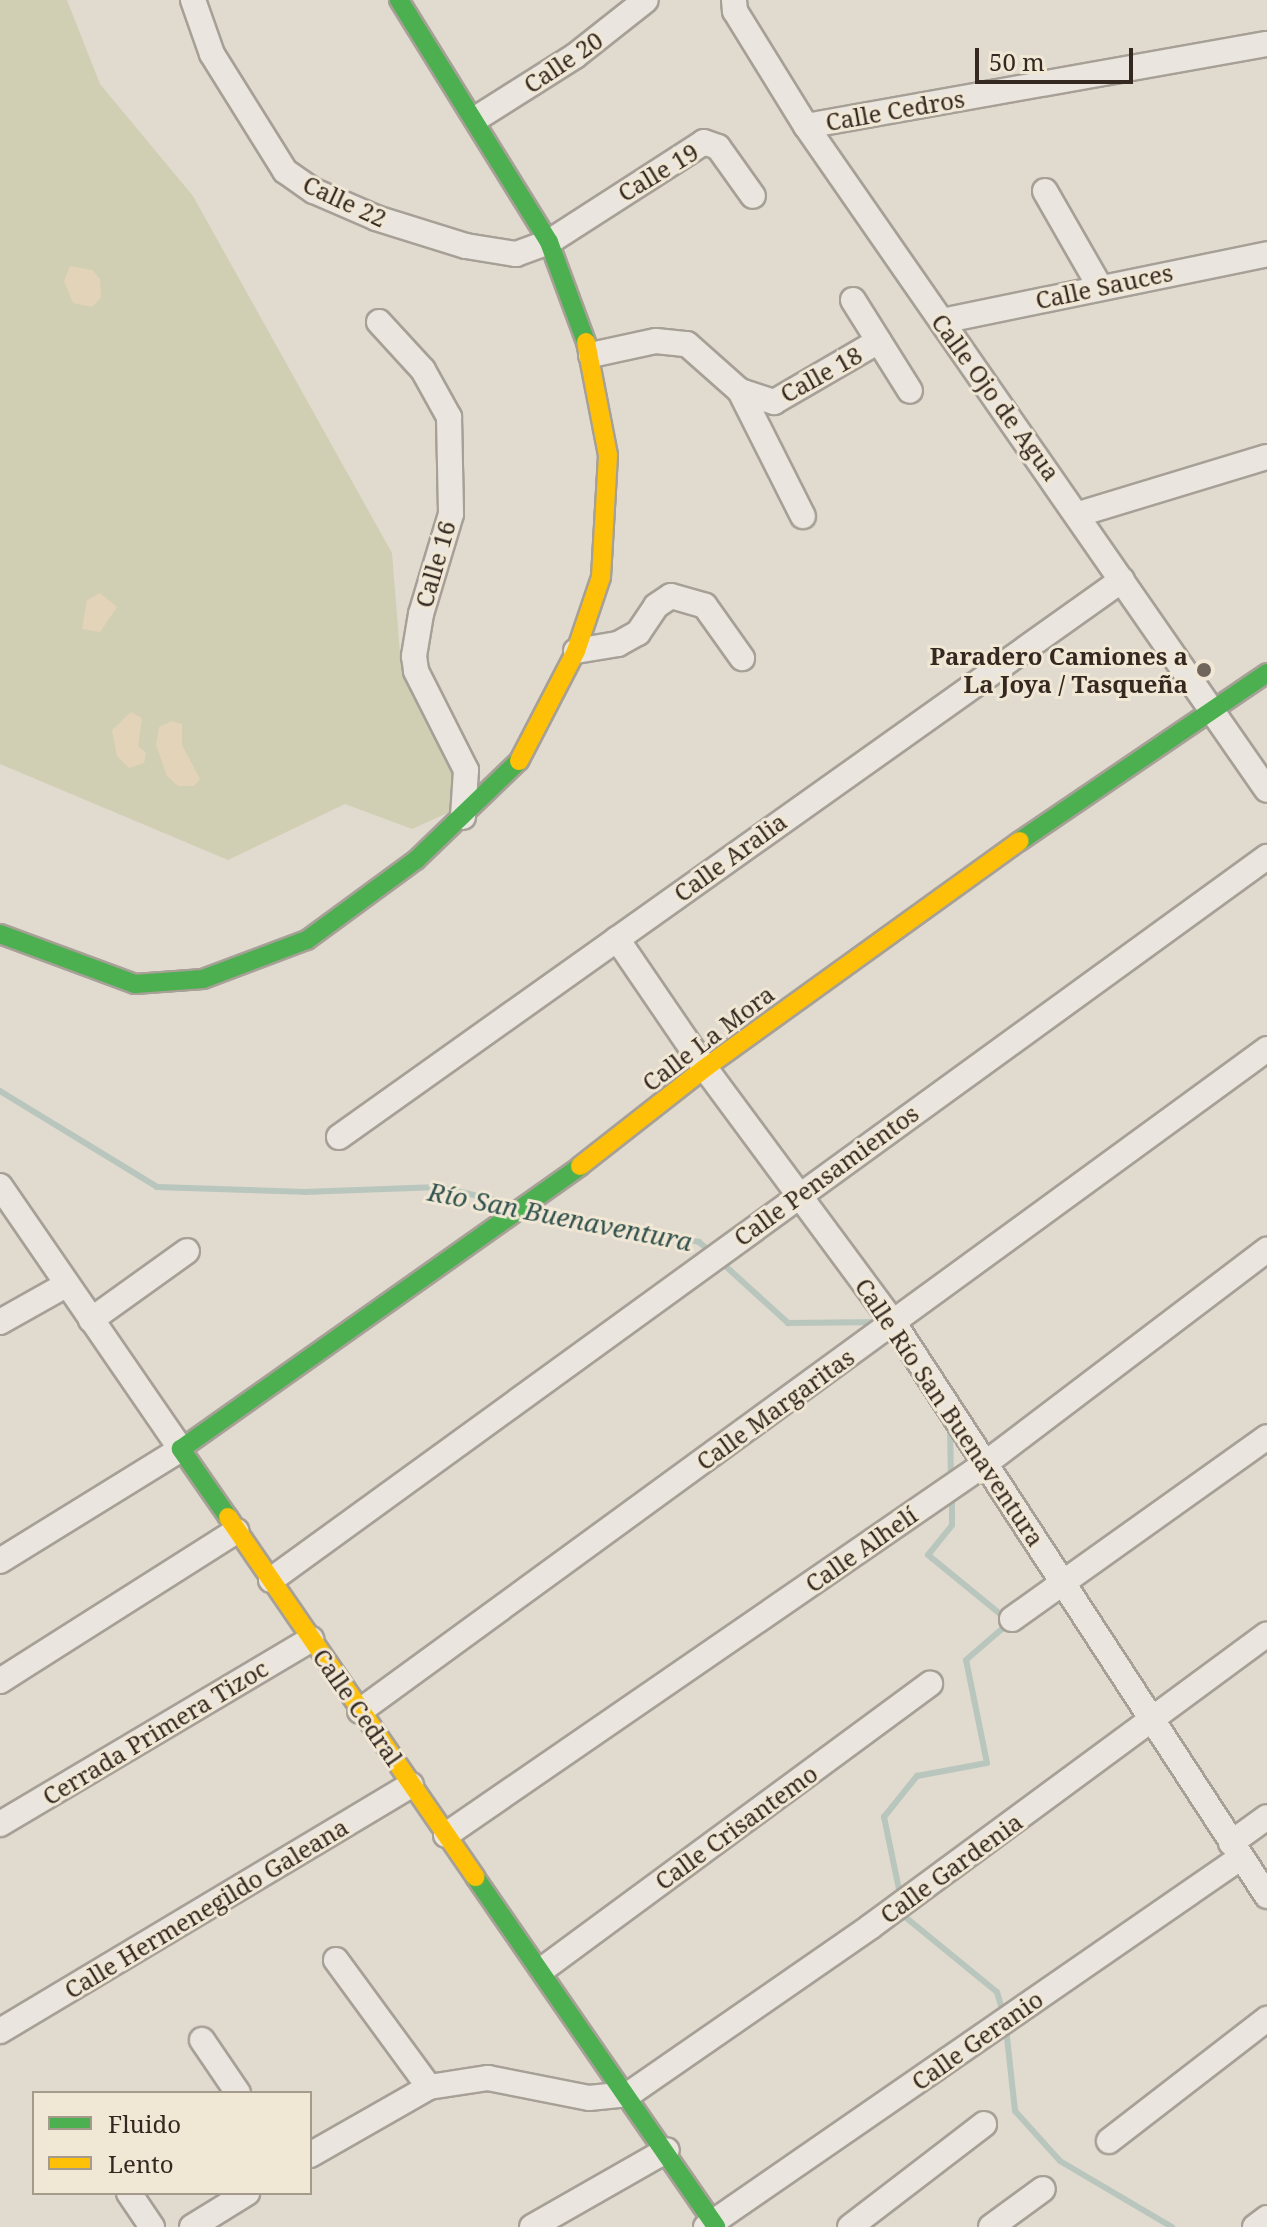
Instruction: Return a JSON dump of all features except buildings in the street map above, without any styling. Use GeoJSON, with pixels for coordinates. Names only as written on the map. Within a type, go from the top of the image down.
{"type":"FeatureCollection","features":[{"type":"Feature","properties":{"kind":"street","name":"Calle 22"},"geometry":{"type":"LineString","coordinates":[[193,0],[212,54],[248,116],[285,171],[314,191],[376,218],[466,246],[516,254],[549,242]]}},
{"type":"Feature","properties":{"kind":"street","name":"Calle 20"},"geometry":{"type":"LineString","coordinates":[[477,118],[575,56],[646,0]]}},
{"type":"Feature","properties":{"kind":"street","name":"Calle Ojo de Agua"},"geometry":{"type":"LineString","coordinates":[[734,0],[735,11],[806,126],[1264,780]]}},
{"type":"Feature","properties":{"kind":"street"},"geometry":{"type":"LineString","coordinates":[[0,934],[135,984],[203,979],[307,940],[416,860],[522,758],[576,651],[601,577],[606,525],[608,455],[591,355],[549,242],[477,118],[403,2]]}},
{"type":"Feature","properties":{"kind":"street","name":"Calle Cedros"},"geometry":{"type":"LineString","coordinates":[[806,126],[1267,44]]}},
{"type":"Feature","properties":{"kind":"street","name":"Calle 19"},"geometry":{"type":"LineString","coordinates":[[549,242],[704,142],[718,147],[753,196]]}},
{"type":"Feature","properties":{"kind":"street"},"geometry":{"type":"LineString","coordinates":[[1045,191],[1100,287]]}},
{"type":"Feature","properties":{"kind":"street","name":"Calle Sauces"},"geometry":{"type":"LineString","coordinates":[[942,321],[1267,254]]}},
{"type":"Feature","properties":{"kind":"street"},"geometry":{"type":"LineString","coordinates":[[853,300],[910,391]]}},
{"type":"Feature","properties":{"kind":"street","name":"Calle 16"},"geometry":{"type":"LineString","coordinates":[[379,322],[423,370],[449,417],[451,514],[421,614],[414,656],[416,671],[466,770],[463,817]]}},
{"type":"Feature","properties":{"kind":"street","name":"Calle 18"},"geometry":{"type":"LineString","coordinates":[[591,355],[656,341],[687,344],[740,391],[774,402],[879,341]]}},
{"type":"Feature","properties":{"kind":"street"},"geometry":{"type":"LineString","coordinates":[[740,391],[803,516]]}},
{"type":"Feature","properties":{"kind":"street"},"geometry":{"type":"LineString","coordinates":[[1079,514],[1267,457]]}},
{"type":"Feature","properties":{"kind":"street","name":"Calle Aralia"},"geometry":{"type":"LineString","coordinates":[[339,1137],[1122,580]]}},
{"type":"Feature","properties":{"kind":"street"},"geometry":{"type":"LineString","coordinates":[[576,651],[618,644],[638,633],[656,606],[671,596],[705,606],[742,658]]}},
{"type":"Feature","properties":{"kind":"street","name":"Calle La Mora"},"geometry":{"type":"LineString","coordinates":[[181,1449],[561,1181],[705,1068],[1210,707],[1267,673]]}},
{"type":"Feature","properties":{"kind":"street","name":"Calle Pensamientos"},"geometry":{"type":"LineString","coordinates":[[271,1580],[680,1278],[1267,857]]}},
{"type":"Feature","properties":{"kind":"street","name":"Calle Río San Buenaventura"},"geometry":{"type":"LineString","coordinates":[[617,939],[705,1068],[798,1195],[977,1470],[1066,1582],[1150,1719],[1267,1896]]}},
{"type":"Feature","properties":{"kind":"street","name":"Calle Margaritas"},"geometry":{"type":"LineString","coordinates":[[360,1711],[1267,1049]]}},
{"type":"Feature","properties":{"kind":"street","name":"Calle Cedral"},"geometry":{"type":"LineString","coordinates":[[0,1186],[411,1785],[629,2094],[712,2225]]}},
{"type":"Feature","properties":{"kind":"street","name":"Calle Alhelí"},"geometry":{"type":"LineString","coordinates":[[446,1835],[977,1470],[1267,1250]]}},
{"type":"Feature","properties":{"kind":"street"},"geometry":{"type":"LineString","coordinates":[[91,1320],[187,1251]]}},
{"type":"Feature","properties":{"kind":"street"},"geometry":{"type":"LineString","coordinates":[[0,1322],[66,1285]]}},
{"type":"Feature","properties":{"kind":"street"},"geometry":{"type":"LineString","coordinates":[[1012,1619],[1267,1437]]}},
{"type":"Feature","properties":{"kind":"street"},"geometry":{"type":"LineString","coordinates":[[0,1561],[181,1449]]}},
{"type":"Feature","properties":{"kind":"street"},"geometry":{"type":"LineString","coordinates":[[0,1681],[236,1531]]}},
{"type":"Feature","properties":{"kind":"street","name":"Calle Gardenia"},"geometry":{"type":"LineString","coordinates":[[629,2094],[870,1927],[1267,1634]]}},
{"type":"Feature","properties":{"kind":"street","name":"Cerrada Primera Tizoc"},"geometry":{"type":"LineString","coordinates":[[0,1824],[311,1639]]}},
{"type":"Feature","properties":{"kind":"street","name":"Calle Crisantemo"},"geometry":{"type":"LineString","coordinates":[[543,1969],[930,1684]]}},
{"type":"Feature","properties":{"kind":"street","name":"Calle Hermenegildo Galeana"},"geometry":{"type":"LineString","coordinates":[[0,2031],[411,1785]]}},
{"type":"Feature","properties":{"kind":"street","name":"Calle Geranio"},"geometry":{"type":"LineString","coordinates":[[712,2225],[1041,1996],[1236,1850],[1267,1817]]}},
{"type":"Feature","properties":{"kind":"street"},"geometry":{"type":"LineString","coordinates":[[336,1960],[429,2087]]}},
{"type":"Feature","properties":{"kind":"street"},"geometry":{"type":"LineString","coordinates":[[1109,2141],[1267,2019]]}},
{"type":"Feature","properties":{"kind":"street"},"geometry":{"type":"LineString","coordinates":[[202,2040],[237,2091]]}},
{"type":"Feature","properties":{"kind":"street"},"geometry":{"type":"LineString","coordinates":[[312,2154],[429,2087],[488,2078],[589,2098],[629,2094]]}},
{"type":"Feature","properties":{"kind":"street"},"geometry":{"type":"LineString","coordinates":[[850,2227],[984,2124]]}},
{"type":"Feature","properties":{"kind":"street"},"geometry":{"type":"LineString","coordinates":[[532,2227],[667,2150]]}},
{"type":"Feature","properties":{"kind":"street"},"geometry":{"type":"LineString","coordinates":[[991,2227],[1043,2189]]}},
{"type":"Feature","properties":{"kind":"street"},"geometry":{"type":"LineString","coordinates":[[130,2195],[152,2227]]}},
{"type":"Feature","properties":{"kind":"street"},"geometry":{"type":"LineString","coordinates":[[192,2227],[244,2195]]}},
{"type":"Feature","properties":{"kind":"street"},"geometry":{"type":"LineString","coordinates":[[1255,2227],[1267,2218]]}},
{"type":"Feature","properties":{"kind":"shaded area"},"geometry":{"type":"Polygon","coordinates":[[[0,0],[67,0],[100,84],[193,196],[392,553],[401,665],[449,735],[463,777],[454,810],[412,829],[345,804],[228,860],[0,764],[0,0]]]}},
{"type":"Feature","properties":{"kind":"sand"},"geometry":{"type":"Polygon","coordinates":[[[70,266],[92,270],[100,279],[101,298],[92,307],[73,303],[64,281],[70,266]]]}},
{"type":"Feature","properties":{"kind":"sand"},"geometry":{"type":"Polygon","coordinates":[[[100,593],[117,607],[100,632],[82,629],[87,600],[100,593]]]}},
{"type":"Feature","properties":{"kind":"sand"},"geometry":{"type":"Polygon","coordinates":[[[131,712],[142,718],[138,746],[146,753],[144,763],[129,768],[117,756],[112,730],[131,712]]]}},
{"type":"Feature","properties":{"kind":"sand"},"geometry":{"type":"Polygon","coordinates":[[[172,721],[182,724],[182,745],[200,779],[194,786],[178,786],[167,776],[156,745],[159,727],[172,721]]]}},
{"type":"Feature","properties":{"kind":"waterway","name":"Río San Buenaventura"},"geometry":{"type":"LineString","coordinates":[[0,1091],[157,1187],[304,1192],[439,1187],[509,1203]]}},
{"type":"Feature","properties":{"kind":"waterway","name":"Río San Buenaventura"},"geometry":{"type":"LineString","coordinates":[[540,1211],[699,1242],[713,1254]]}},
{"type":"Feature","properties":{"kind":"waterway","name":"Río San Buenaventura"},"geometry":{"type":"LineString","coordinates":[[721,1262],[788,1323],[882,1322]]}},
{"type":"Feature","properties":{"kind":"waterway","name":"Río San Buenaventura"},"geometry":{"type":"LineString","coordinates":[[950,1424],[951,1481]]}},
{"type":"Feature","properties":{"kind":"waterway","name":"Río San Buenaventura"},"geometry":{"type":"LineString","coordinates":[[901,1899],[884,1817],[917,1776],[987,1763],[966,1660],[1010,1622],[928,1555],[952,1525],[952,1496]]}},
{"type":"Feature","properties":{"kind":"waterway","name":"Río San Buenaventura"},"geometry":{"type":"LineString","coordinates":[[903,1910],[904,1916],[997,1992],[1003,2013]]}},
{"type":"Feature","properties":{"kind":"waterway","name":"Río San Buenaventura"},"geometry":{"type":"LineString","coordinates":[[1006,2028],[1015,2111],[1060,2161],[1172,2227]]}},
{"type":"Feature","properties":{"kind":"traffic: fast"},"geometry":{"type":"LineString","coordinates":[[399,0],[549,242],[586,342]]}},
{"type":"Feature","properties":{"kind":"traffic: fast"},"geometry":{"type":"LineString","coordinates":[[1020,841],[1267,673]]}},
{"type":"Feature","properties":{"kind":"traffic: fast"},"geometry":{"type":"LineString","coordinates":[[0,934],[135,984],[203,979],[307,940],[416,860],[519,761]]}},
{"type":"Feature","properties":{"kind":"traffic: fast"},"geometry":{"type":"LineString","coordinates":[[228,1517],[181,1449],[580,1166]]}},
{"type":"Feature","properties":{"kind":"traffic: fast"},"geometry":{"type":"LineString","coordinates":[[475,1877],[716,2227]]}},
{"type":"Feature","properties":{"kind":"traffic: slow"},"geometry":{"type":"LineString","coordinates":[[519,761],[576,651],[601,577],[608,455],[586,342]]}},
{"type":"Feature","properties":{"kind":"traffic: slow"},"geometry":{"type":"LineString","coordinates":[[580,1166],[705,1068],[1020,841]]}},
{"type":"Feature","properties":{"kind":"traffic: slow"},"geometry":{"type":"LineString","coordinates":[[228,1517],[475,1877]]}},
{"type":"Feature","properties":{"kind":"place","name":"Paradero Camiones a La Joya / Tasqueña"},"geometry":{"type":"Point","coordinates":[1204,670]}}]}
